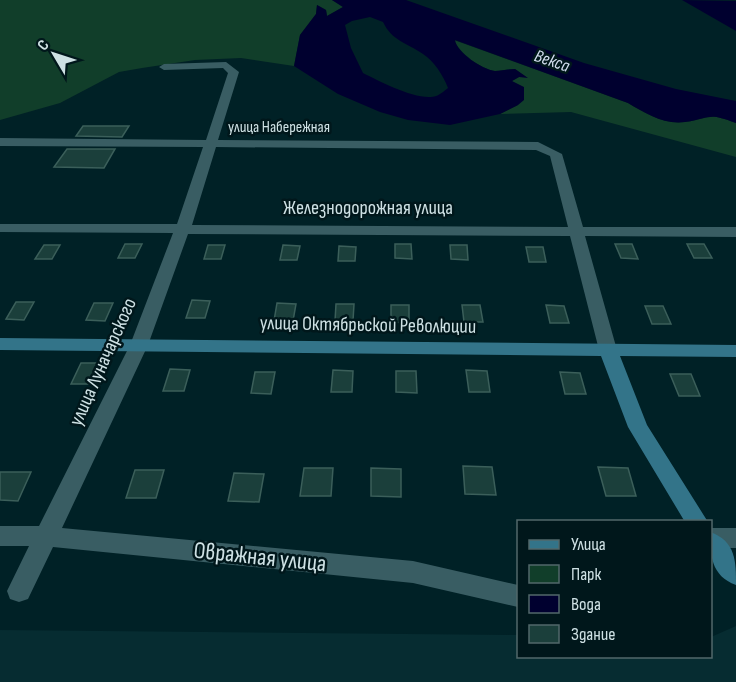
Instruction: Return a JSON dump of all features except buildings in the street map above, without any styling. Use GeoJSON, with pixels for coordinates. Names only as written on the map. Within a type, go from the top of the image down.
{"type":"FeatureCollection","features":[{"type":"Feature","properties":{"kind":"street","name":"улица Луначарского"},"geometry":{"type":"LineString","coordinates":[[19,591],[139,345],[183,228],[234,72],[226,65],[164,67]]}},
{"type":"Feature","properties":{"kind":"street","name":"улица Набережная"},"geometry":{"type":"LineString","coordinates":[[0,142],[538,146],[556,154],[576,231]]}},
{"type":"Feature","properties":{"kind":"street","name":"Железнодорожная улица"},"geometry":{"type":"LineString","coordinates":[[0,228],[736,232]]}},
{"type":"Feature","properties":{"kind":"street"},"geometry":{"type":"LineString","coordinates":[[576,231],[608,350],[638,427],[696,520]]}},
{"type":"Feature","properties":{"kind":"street","name":"улица Октябрьской Революции"},"geometry":{"type":"LineString","coordinates":[[0,344],[736,351]]}},
{"type":"Feature","properties":{"kind":"street","name":"Овражная улица"},"geometry":{"type":"LineString","coordinates":[[0,536],[46,536],[413,572],[517,596]]}},
{"type":"Feature","properties":{"kind":"street"},"geometry":{"type":"LineString","coordinates":[[712,540],[736,538]]}},
{"type":"Feature","properties":{"kind":"street"},"geometry":{"type":"LineString","coordinates":[[712,541],[736,574]]}},
{"type":"Feature","properties":{"kind":"shaded area"},"geometry":{"type":"Polygon","coordinates":[[[736,626],[736,682],[0,682],[0,630],[517,635],[517,658],[712,658],[712,637],[736,626]]]}},
{"type":"Feature","properties":{"kind":"green space"},"geometry":{"type":"Polygon","coordinates":[[[0,0],[332,0],[343,7],[327,16],[326,10],[317,5],[316,14],[300,35],[294,66],[241,58],[195,60],[119,72],[60,103],[0,120],[0,0]]]}},
{"type":"Feature","properties":{"kind":"green space"},"geometry":{"type":"Polygon","coordinates":[[[454,40],[628,103],[662,120],[685,122],[714,117],[736,123],[736,157],[571,112],[500,114],[518,105],[512,81],[519,77],[526,77],[515,69],[495,71],[477,64],[465,55],[454,40]]]}},
{"type":"Feature","properties":{"kind":"water","name":"Векса"},"geometry":{"type":"Polygon","coordinates":[[[332,0],[406,0],[584,63],[676,89],[736,101],[736,123],[714,117],[685,122],[662,120],[628,103],[455,40],[465,55],[484,67],[495,71],[515,69],[528,78],[519,77],[512,81],[524,87],[524,100],[500,114],[450,125],[408,120],[380,112],[338,94],[294,66],[300,35],[316,14],[317,5],[326,10],[327,16],[343,7],[332,0]],[[370,17],[345,25],[351,48],[363,73],[399,90],[420,96],[436,96],[448,88],[441,73],[431,60],[395,38],[383,22],[370,17]]]}},
{"type":"Feature","properties":{"kind":"water"},"geometry":{"type":"Polygon","coordinates":[[[682,0],[736,1],[736,31],[682,0]]]}}]}
